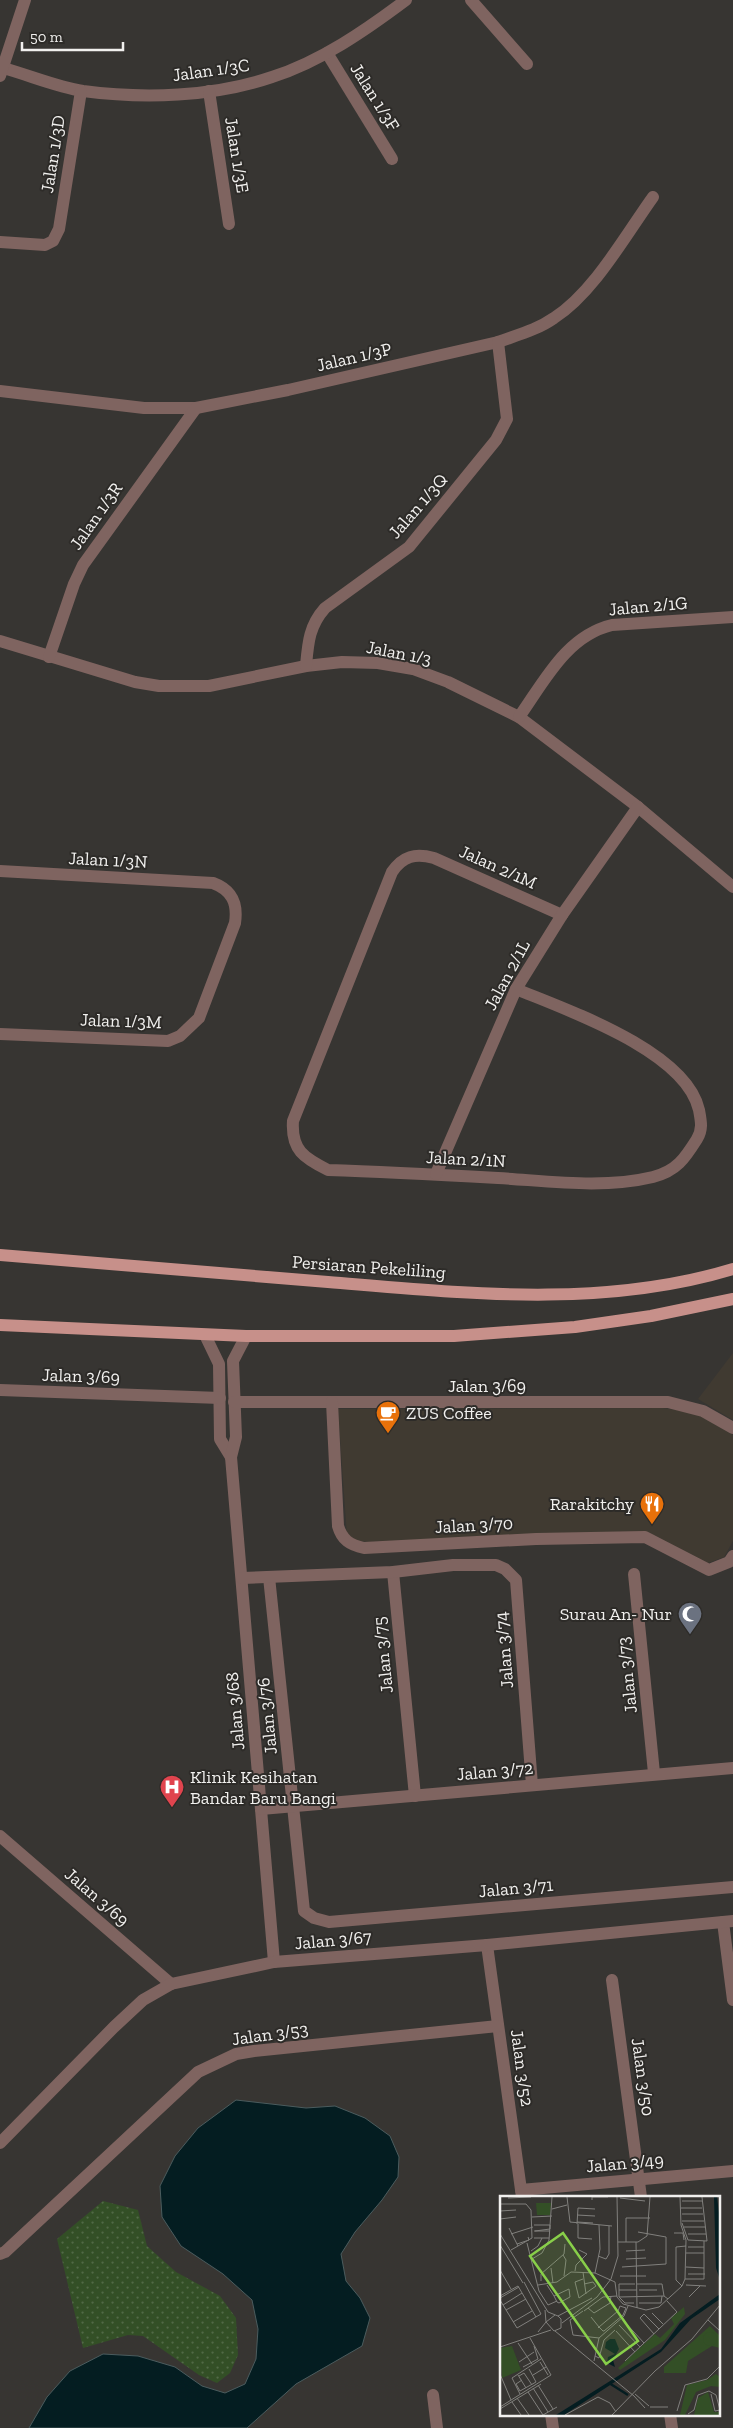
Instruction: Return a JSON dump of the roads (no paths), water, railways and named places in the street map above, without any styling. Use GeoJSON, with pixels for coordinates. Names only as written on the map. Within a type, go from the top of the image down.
{"type":"FeatureCollection","features":[{"type":"Feature","properties":{"kind":"main road","name":"Persiaran Pekeliling"},"geometry":{"type":"LineString","coordinates":[[0,1255],[414,1289],[542,1295],[637,1288],[712,1275],[733,1269]]}},
{"type":"Feature","properties":{"kind":"main road"},"geometry":{"type":"LineString","coordinates":[[0,1325],[246,1336],[454,1336],[613,1322],[733,1299]]}},
{"type":"Feature","properties":{"kind":"street"},"geometry":{"type":"LineString","coordinates":[[1,72],[25,0]]}},
{"type":"Feature","properties":{"kind":"street","name":"Jalan 1/3C"},"geometry":{"type":"LineString","coordinates":[[1,72],[81,90],[138,96],[209,91],[272,78],[327,53],[406,0]]}},
{"type":"Feature","properties":{"kind":"street"},"geometry":{"type":"LineString","coordinates":[[471,0],[527,64]]}},
{"type":"Feature","properties":{"kind":"street","name":"Jalan 1/3F"},"geometry":{"type":"LineString","coordinates":[[327,53],[392,159]]}},
{"type":"Feature","properties":{"kind":"street","name":"Jalan 1/3D"},"geometry":{"type":"LineString","coordinates":[[0,242],[48,244],[55,238],[60,223],[81,90]]}},
{"type":"Feature","properties":{"kind":"street","name":"Jalan 1/3E"},"geometry":{"type":"LineString","coordinates":[[209,91],[229,224]]}},
{"type":"Feature","properties":{"kind":"street","name":"Jalan 1/3P"},"geometry":{"type":"LineString","coordinates":[[0,391],[144,408],[196,408],[288,390],[498,342],[531,331],[554,318],[575,300],[608,260],[653,197]]}},
{"type":"Feature","properties":{"kind":"street","name":"Jalan 1/3Q"},"geometry":{"type":"LineString","coordinates":[[306,666],[308,642],[316,618],[326,608],[409,547],[496,440],[507,419],[498,342]]}},
{"type":"Feature","properties":{"kind":"street","name":"Jalan 1/3R"},"geometry":{"type":"LineString","coordinates":[[49,657],[74,584],[83,565],[196,408]]}},
{"type":"Feature","properties":{"kind":"street","name":"Jalan 2/1G"},"geometry":{"type":"LineString","coordinates":[[518,717],[566,652],[581,638],[598,628],[612,625],[733,617]]}},
{"type":"Feature","properties":{"kind":"street","name":"Jalan 1/3"},"geometry":{"type":"LineString","coordinates":[[0,641],[135,682],[183,687],[209,686],[306,666],[342,662],[378,663],[413,670],[448,682],[518,717],[638,807],[733,887]]}},
{"type":"Feature","properties":{"kind":"street","name":"Jalan 2/1L"},"geometry":{"type":"LineString","coordinates":[[436,1174],[516,989],[562,915],[638,807]]}},
{"type":"Feature","properties":{"kind":"street","name":"Jalan 2/1M"},"geometry":{"type":"LineString","coordinates":[[420,854],[434,858],[562,915]]}},
{"type":"Feature","properties":{"kind":"street","name":"Jalan 2/1N"},"geometry":{"type":"LineString","coordinates":[[420,854],[403,860],[392,872],[294,1121],[292,1135],[296,1146],[303,1155],[328,1170],[436,1174],[580,1183],[632,1180],[666,1172],[683,1161],[700,1132],[702,1124],[696,1097],[677,1072],[645,1047],[516,989]]}},
{"type":"Feature","properties":{"kind":"street","name":"Jalan 1/3N"},"geometry":{"type":"LineString","coordinates":[[0,871],[213,883]]}},
{"type":"Feature","properties":{"kind":"street","name":"Jalan 1/3M"},"geometry":{"type":"LineString","coordinates":[[0,1034],[168,1041],[180,1036],[199,1018],[235,923],[237,911],[235,902],[222,886],[213,883]]}},
{"type":"Feature","properties":{"kind":"street","name":"Jalan 3/68"},"geometry":{"type":"LineString","coordinates":[[206,1335],[219,1364],[220,1439],[231,1457]]}},
{"type":"Feature","properties":{"kind":"street","name":"Jalan 3/68"},"geometry":{"type":"LineString","coordinates":[[246,1336],[233,1361],[236,1437],[231,1457],[274,1962]]}},
{"type":"Feature","properties":{"kind":"street","name":"Jalan 3/69"},"geometry":{"type":"LineString","coordinates":[[0,1390],[220,1398]]}},
{"type":"Feature","properties":{"kind":"street","name":"Jalan 3/69"},"geometry":{"type":"LineString","coordinates":[[234,1402],[668,1402],[704,1411],[733,1428]]}},
{"type":"Feature","properties":{"kind":"street","name":"Jalan 3/70"},"geometry":{"type":"LineString","coordinates":[[332,1402],[338,1526],[340,1534],[353,1546],[364,1548],[536,1539],[645,1537],[709,1570],[729,1562],[733,1556]]}},
{"type":"Feature","properties":{"kind":"street","name":"Jalan 3/74"},"geometry":{"type":"LineString","coordinates":[[393,1572],[454,1564],[496,1565],[505,1569],[516,1580],[532,1785]]}},
{"type":"Feature","properties":{"kind":"street"},"geometry":{"type":"LineString","coordinates":[[242,1578],[393,1572]]}},
{"type":"Feature","properties":{"kind":"street","name":"Jalan 3/75"},"geometry":{"type":"LineString","coordinates":[[393,1572],[415,1796]]}},
{"type":"Feature","properties":{"kind":"street","name":"Jalan 3/73"},"geometry":{"type":"LineString","coordinates":[[634,1574],[654,1773]]}},
{"type":"Feature","properties":{"kind":"street","name":"Jalan 3/76"},"geometry":{"type":"LineString","coordinates":[[269,1577],[304,1911]]}},
{"type":"Feature","properties":{"kind":"street","name":"Jalan 3/72"},"geometry":{"type":"LineString","coordinates":[[261,1809],[654,1773],[733,1768]]}},
{"type":"Feature","properties":{"kind":"street","name":"Jalan 3/69"},"geometry":{"type":"LineString","coordinates":[[0,1836],[172,1984]]}},
{"type":"Feature","properties":{"kind":"street","name":"Jalan 3/71"},"geometry":{"type":"LineString","coordinates":[[304,1911],[314,1918],[329,1922],[733,1887]]}},
{"type":"Feature","properties":{"kind":"street"},"geometry":{"type":"LineString","coordinates":[[728,1921],[733,2000]]}},
{"type":"Feature","properties":{"kind":"street","name":"Jalan 3/67"},"geometry":{"type":"LineString","coordinates":[[0,2143],[143,2000],[172,1984],[274,1962],[487,1945],[728,1921]]}},
{"type":"Feature","properties":{"kind":"street","name":"Jalan 3/52"},"geometry":{"type":"LineString","coordinates":[[487,1945],[521,2193]]}},
{"type":"Feature","properties":{"kind":"street","name":"Jalan 3/50"},"geometry":{"type":"LineString","coordinates":[[612,1980],[641,2196]]}},
{"type":"Feature","properties":{"kind":"street","name":"Jalan 3/53"},"geometry":{"type":"LineString","coordinates":[[0,2254],[5,2252],[198,2072],[222,2059],[254,2051],[498,2026]]}},
{"type":"Feature","properties":{"kind":"street","name":"Jalan 3/49"},"geometry":{"type":"LineString","coordinates":[[521,2193],[639,2179],[733,2171]]}},
{"type":"Feature","properties":{"kind":"street"},"geometry":{"type":"LineString","coordinates":[[433,2395],[437,2428]]}},
{"type":"Feature","properties":{"kind":"water"},"geometry":{"type":"Polygon","coordinates":[[[236,2100],[306,2108],[335,2106],[365,2118],[390,2136],[399,2157],[398,2177],[382,2200],[355,2232],[341,2254],[346,2281],[360,2298],[370,2318],[362,2346],[296,2384],[247,2428],[29,2428],[47,2397],[70,2371],[103,2354],[138,2356],[175,2367],[202,2386],[225,2393],[245,2384],[256,2359],[258,2329],[252,2300],[223,2274],[181,2246],[162,2217],[160,2186],[175,2156],[198,2128],[236,2100]]]}},
{"type":"Feature","properties":{"kind":"place","name":"ZUS Coffee"},"geometry":{"type":"Point","coordinates":[388,1434]}},
{"type":"Feature","properties":{"kind":"place","name":"Rarakitchy"},"geometry":{"type":"Point","coordinates":[652,1525]}},
{"type":"Feature","properties":{"kind":"place","name":"Surau An- Nur"},"geometry":{"type":"Point","coordinates":[690,1635]}},
{"type":"Feature","properties":{"kind":"place","name":"Klinik Kesihatan Bandar Baru Bangi"},"geometry":{"type":"Point","coordinates":[172,1808]}}]}
